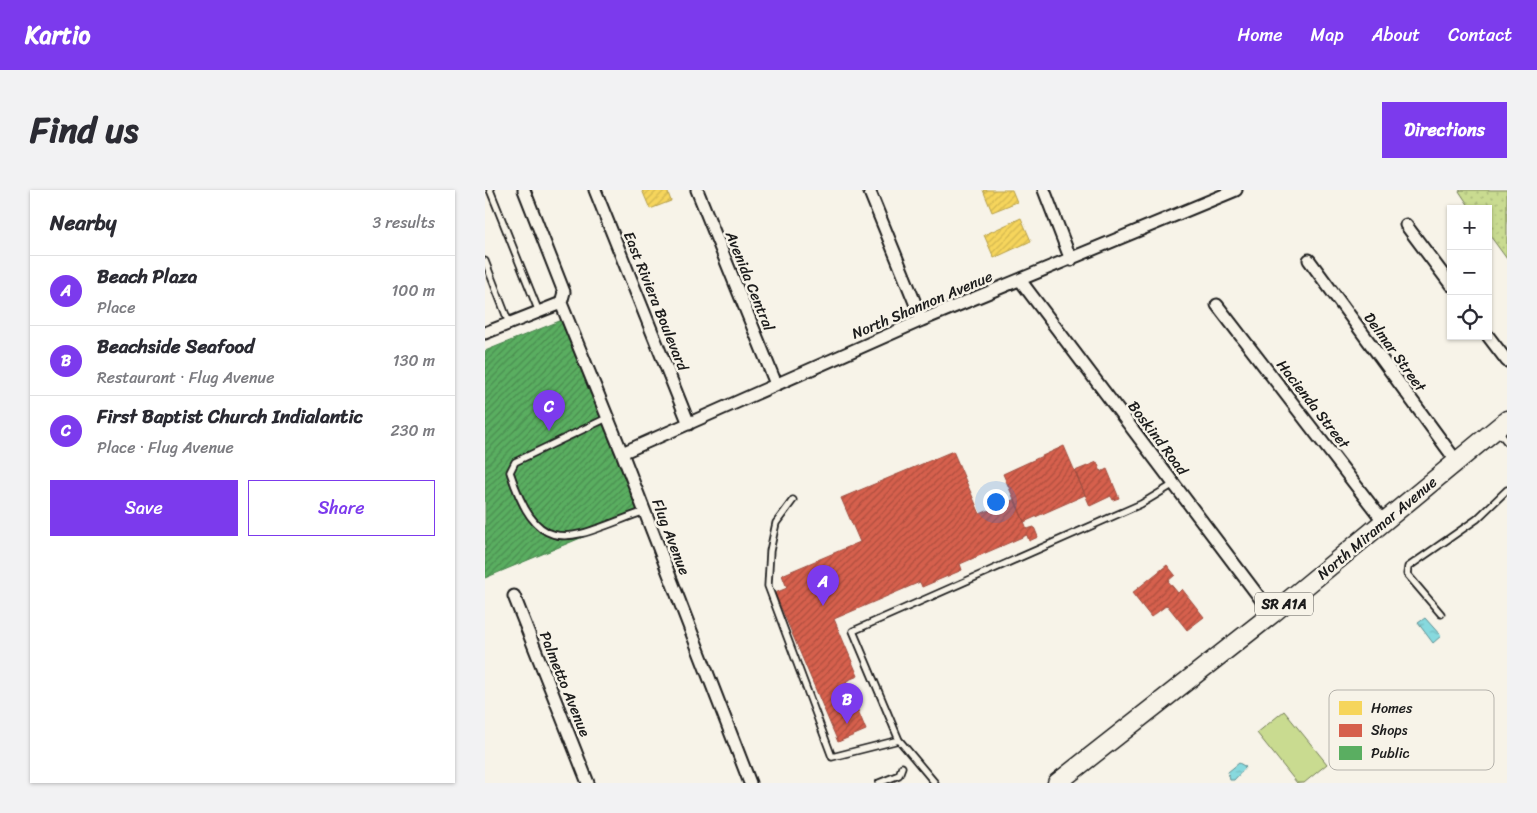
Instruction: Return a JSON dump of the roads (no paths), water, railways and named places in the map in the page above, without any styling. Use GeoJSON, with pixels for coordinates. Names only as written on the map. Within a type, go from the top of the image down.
{"type":"FeatureCollection","features":[{"type":"Feature","properties":{"kind":"main road","name":"North Miramar Avenue"},"geometry":{"type":"LineString","coordinates":[[1057,783],[1272,614],[1457,462],[1504,430]]}},
{"type":"Feature","properties":{"kind":"street","name":"Flug Avenue"},"geometry":{"type":"LineString","coordinates":[[524,190],[565,292],[561,303],[645,511],[750,783]]}},
{"type":"Feature","properties":{"kind":"street","name":"East Riviera Boulevard"},"geometry":{"type":"LineString","coordinates":[[595,190],[689,424]]}},
{"type":"Feature","properties":{"kind":"street","name":"Avenida Central"},"geometry":{"type":"LineString","coordinates":[[697,190],[776,384]]}},
{"type":"Feature","properties":{"kind":"street"},"geometry":{"type":"LineString","coordinates":[[869,190],[922,320]]}},
{"type":"Feature","properties":{"kind":"street"},"geometry":{"type":"LineString","coordinates":[[1044,190],[1071,260]]}},
{"type":"Feature","properties":{"kind":"street","name":"North Shannon Avenue"},"geometry":{"type":"LineString","coordinates":[[622,453],[922,320],[1071,260],[1212,195],[1236,190]]}},
{"type":"Feature","properties":{"kind":"street"},"geometry":{"type":"LineString","coordinates":[[1406,224],[1447,280]]}},
{"type":"Feature","properties":{"kind":"street","name":"Delmar Street"},"geometry":{"type":"LineString","coordinates":[[1309,260],[1457,462]]}},
{"type":"Feature","properties":{"kind":"street","name":"Boskind Road"},"geometry":{"type":"LineString","coordinates":[[1020,280],[1272,614]]}},
{"type":"Feature","properties":{"kind":"street"},"geometry":{"type":"LineString","coordinates":[[485,333],[561,303]]}},
{"type":"Feature","properties":{"kind":"street","name":"Hacienda Street"},"geometry":{"type":"LineString","coordinates":[[1217,305],[1384,522]]}},
{"type":"Feature","properties":{"kind":"street"},"geometry":{"type":"LineString","coordinates":[[1491,340],[1507,361]]}},
{"type":"Feature","properties":{"kind":"street","name":"Palmetto Avenue"},"geometry":{"type":"LineString","coordinates":[[514,596],[588,783]]}},
{"type":"Feature","properties":{"kind":"lane"},"geometry":{"type":"LineString","coordinates":[[490,190],[539,312]]}},
{"type":"Feature","properties":{"kind":"lane"},"geometry":{"type":"LineString","coordinates":[[485,261],[509,324]]}},
{"type":"Feature","properties":{"kind":"lane"},"geometry":{"type":"LineString","coordinates":[[607,418],[515,462],[510,472],[515,488],[528,512],[542,531],[555,537],[571,537],[645,511]]}},
{"type":"Feature","properties":{"kind":"lane"},"geometry":{"type":"LineString","coordinates":[[935,783],[899,740],[853,631],[1141,504],[1174,484]]}},
{"type":"Feature","properties":{"kind":"lane"},"geometry":{"type":"LineString","coordinates":[[1441,614],[1407,574],[1408,567],[1477,519],[1507,490]]}},
{"type":"Feature","properties":{"kind":"lane"},"geometry":{"type":"LineString","coordinates":[[793,500],[776,523],[770,551],[768,586],[832,756],[899,740]]}},
{"type":"Feature","properties":{"kind":"lane"},"geometry":{"type":"LineString","coordinates":[[879,783],[899,775],[902,768]]}},
{"type":"Feature","properties":{"kind":"water"},"geometry":{"type":"Polygon","coordinates":[[[1425,618],[1441,636],[1433,643],[1418,623],[1425,618]]]}},
{"type":"Feature","properties":{"kind":"water"},"geometry":{"type":"Polygon","coordinates":[[[1239,763],[1246,767],[1234,780],[1230,780],[1228,772],[1239,763]]]}},
{"type":"Feature","properties":{"kind":"place","name":"First Baptist Church Indialantic"},"geometry":{"type":"Point","coordinates":[549,431]}},
{"type":"Feature","properties":{"kind":"place","name":"Beach Plaza"},"geometry":{"type":"Point","coordinates":[823,606]}},
{"type":"Feature","properties":{"kind":"place","name":"Beachside Seafood"},"geometry":{"type":"Point","coordinates":[847,724]}}]}
